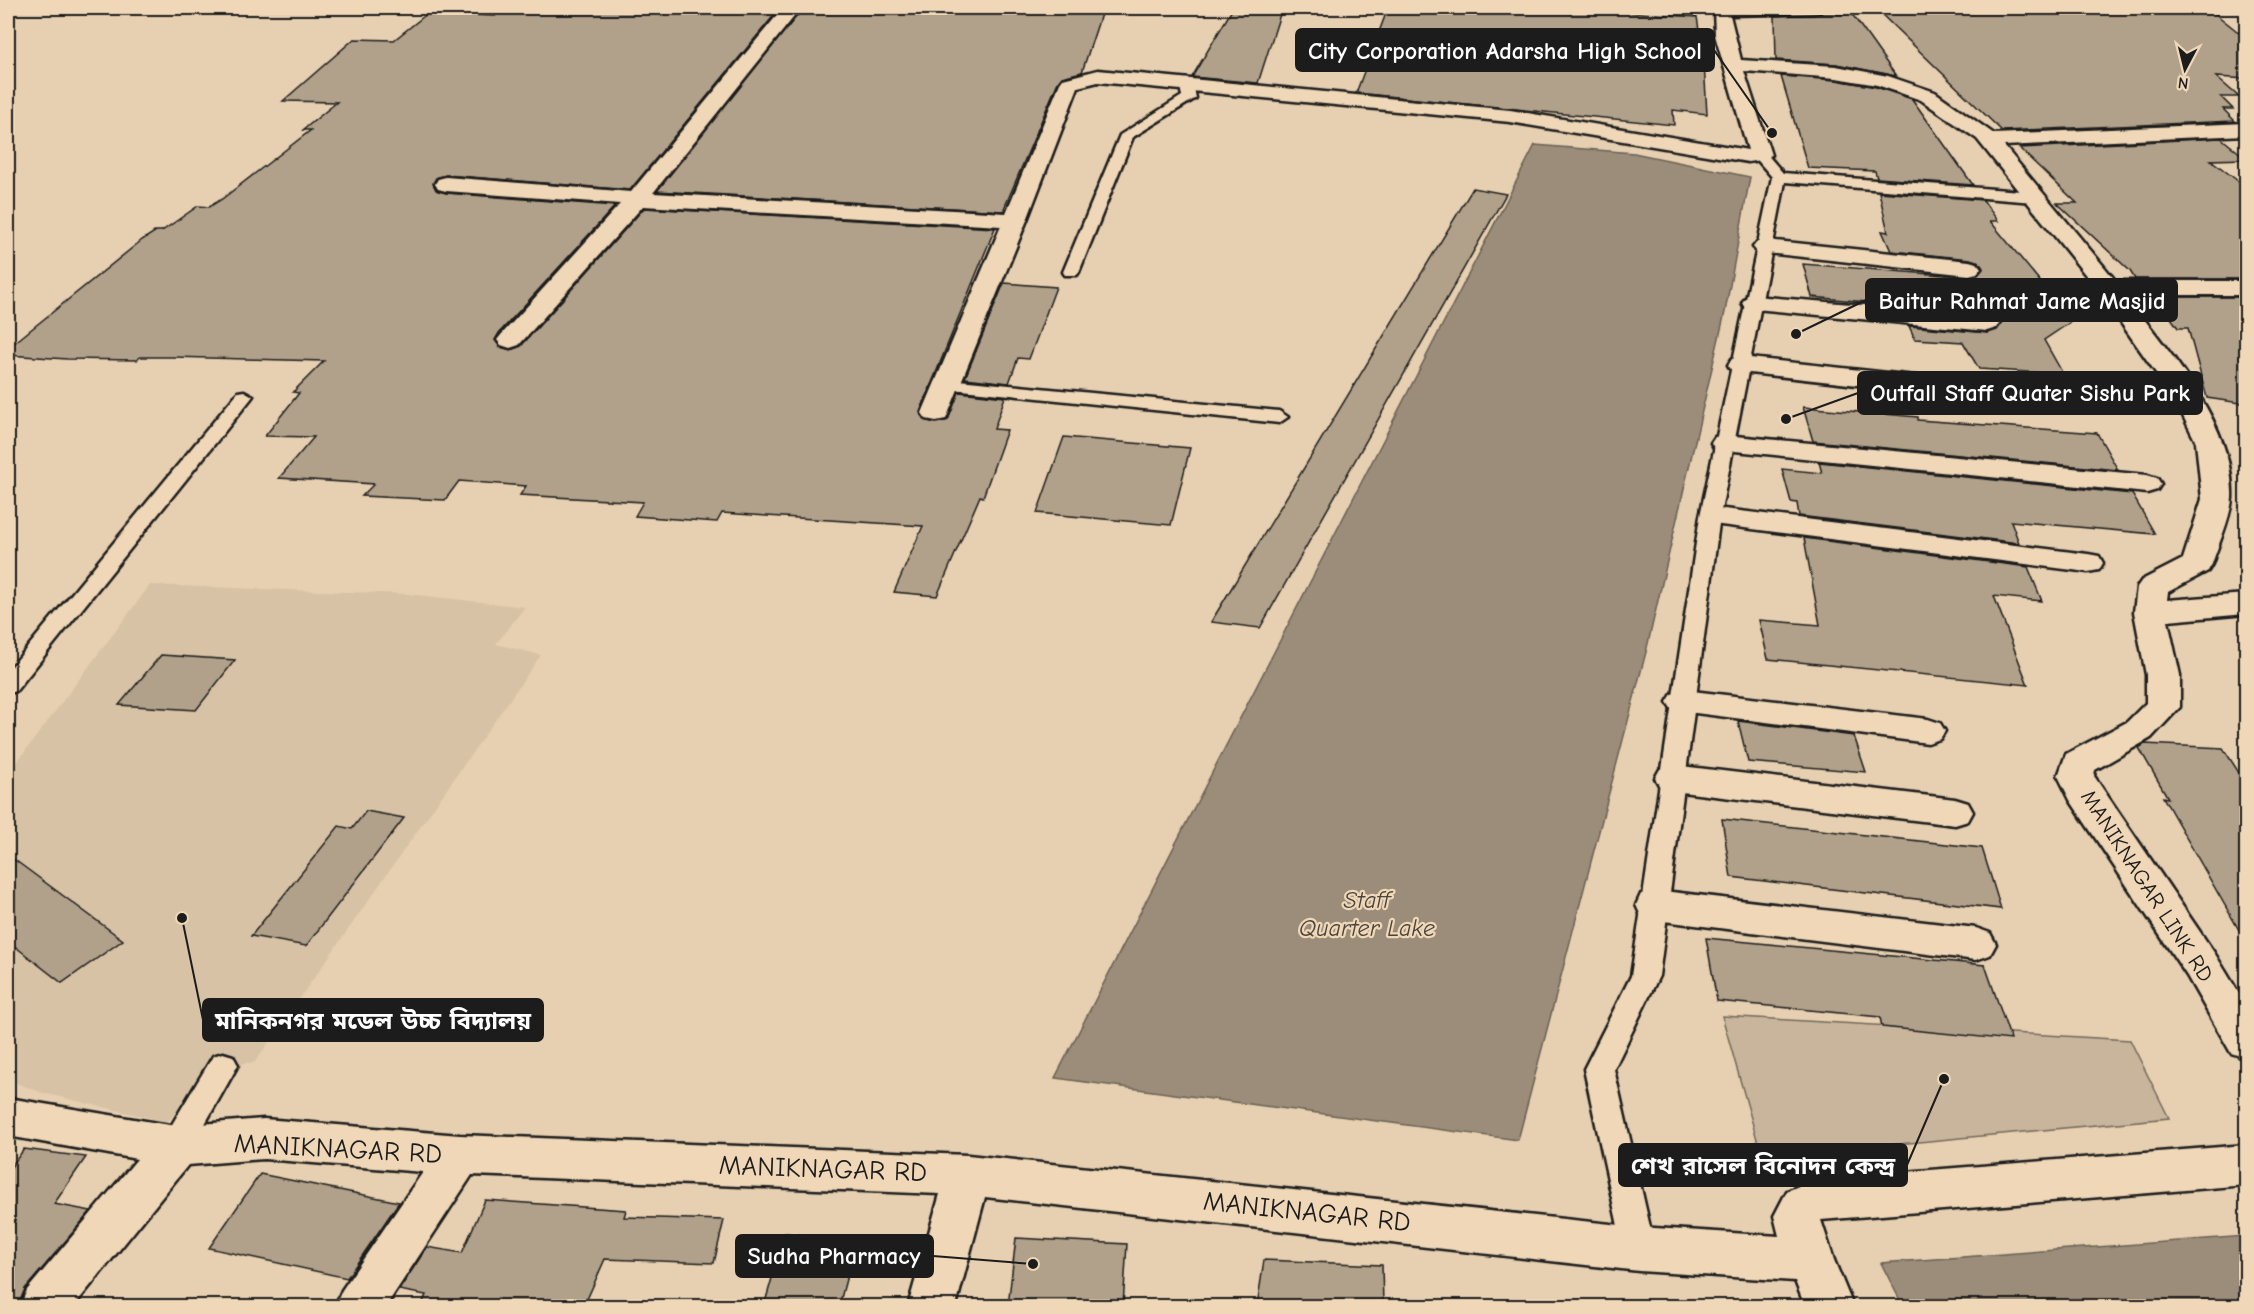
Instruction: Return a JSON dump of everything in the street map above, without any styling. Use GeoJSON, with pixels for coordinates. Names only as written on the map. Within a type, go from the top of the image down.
{"type":"FeatureCollection","features":[{"type":"Feature","properties":{"kind":"street"},"geometry":{"type":"LineString","coordinates":[[510,340],[637,199],[792,8]]}},
{"type":"Feature","properties":{"kind":"street"},"geometry":{"type":"LineString","coordinates":[[936,413],[1070,83],[1098,76],[1510,116],[1748,156],[1760,155],[1724,35],[1722,9],[1814,8]]}},
{"type":"Feature","properties":{"kind":"street","name":"MANIKNAGAR LINK RD"},"geometry":{"type":"LineString","coordinates":[[1734,65],[1858,75],[1928,96],[1949,109],[1988,140],[2109,288],[2188,400],[2210,442],[2217,499],[2197,564],[2153,587],[2150,612],[2163,675],[2163,706],[2139,730],[2079,763],[2076,776],[2082,790],[2201,965],[2247,1041]]}},
{"type":"Feature","properties":{"kind":"street"},"geometry":{"type":"LineString","coordinates":[[1988,140],[2247,129]]}},
{"type":"Feature","properties":{"kind":"street"},"geometry":{"type":"LineString","coordinates":[[446,184],[637,199],[1016,220]]}},
{"type":"Feature","properties":{"kind":"street"},"geometry":{"type":"LineString","coordinates":[[1765,247],[1969,268]]}},
{"type":"Feature","properties":{"kind":"street"},"geometry":{"type":"LineString","coordinates":[[2109,288],[2247,288]]}},
{"type":"Feature","properties":{"kind":"street"},"geometry":{"type":"LineString","coordinates":[[1754,303],[1987,323]]}},
{"type":"Feature","properties":{"kind":"street"},"geometry":{"type":"LineString","coordinates":[[1741,365],[2036,397]]}},
{"type":"Feature","properties":{"kind":"street"},"geometry":{"type":"LineString","coordinates":[[1725,443],[2147,484]]}},
{"type":"Feature","properties":{"kind":"street"},"geometry":{"type":"LineString","coordinates":[[1724,518],[2088,563]]}},
{"type":"Feature","properties":{"kind":"street"},"geometry":{"type":"LineString","coordinates":[[2150,612],[2247,604]]}},
{"type":"Feature","properties":{"kind":"street"},"geometry":{"type":"LineString","coordinates":[[1684,702],[1928,731]]}},
{"type":"Feature","properties":{"kind":"street"},"geometry":{"type":"LineString","coordinates":[[1673,778],[1955,812]]}},
{"type":"Feature","properties":{"kind":"street"},"geometry":{"type":"LineString","coordinates":[[1655,905],[1976,944]]}},
{"type":"Feature","properties":{"kind":"street","name":"MANIKNAGAR RD"},"geometry":{"type":"LineString","coordinates":[[8,1117],[176,1146],[264,1139],[460,1155],[968,1175],[1639,1249],[1810,1260]]}},
{"type":"Feature","properties":{"kind":"street"},"geometry":{"type":"LineString","coordinates":[[44,1306],[176,1146]]}},
{"type":"Feature","properties":{"kind":"street"},"geometry":{"type":"LineString","coordinates":[[359,1306],[460,1155]]}},
{"type":"Feature","properties":{"kind":"street"},"geometry":{"type":"LineString","coordinates":[[1829,1306],[1810,1260],[1797,1216],[1803,1206],[1815,1200],[2247,1165]]}},
{"type":"Feature","properties":{"kind":"street"},"geometry":{"type":"LineString","coordinates":[[932,1306],[968,1175]]}},
{"type":"Feature","properties":{"kind":"lane"},"geometry":{"type":"LineString","coordinates":[[1071,272],[1127,135],[1189,98],[1186,83]]}},
{"type":"Feature","properties":{"kind":"lane"},"geometry":{"type":"LineString","coordinates":[[1760,155],[1779,177],[2034,197]]}},
{"type":"Feature","properties":{"kind":"lane"},"geometry":{"type":"LineString","coordinates":[[1639,1249],[1599,1069],[1645,976],[1710,516],[1779,177]]}},
{"type":"Feature","properties":{"kind":"lane"},"geometry":{"type":"LineString","coordinates":[[948,384],[1279,417]]}},
{"type":"Feature","properties":{"kind":"lane"},"geometry":{"type":"LineString","coordinates":[[8,686],[244,396]]}},
{"type":"Feature","properties":{"kind":"lane"},"geometry":{"type":"LineString","coordinates":[[176,1146],[223,1065]]}},
{"type":"Feature","properties":{"kind":"shaded area"},"geometry":{"type":"Polygon","coordinates":[[[150,585],[408,594],[525,607],[496,644],[541,655],[255,1062],[223,1066],[167,1122],[43,1093],[8,1080],[8,774],[150,585]]]}},
{"type":"Feature","properties":{"kind":"shaded area"},"geometry":{"type":"Polygon","coordinates":[[[1722,1016],[2130,1040],[2169,1118],[1762,1157],[1722,1016]]]}},
{"type":"Feature","properties":{"kind":"water","name":"Staff Quarter Lake"},"geometry":{"type":"Polygon","coordinates":[[[1535,145],[1634,153],[1750,177],[1725,312],[1646,652],[1518,1140],[1055,1078],[1535,145]]]}},
{"type":"Feature","properties":{"kind":"water"},"geometry":{"type":"Polygon","coordinates":[[[2246,1236],[2246,1306],[1903,1306],[1881,1263],[2246,1236]]]}},
{"type":"Feature","properties":{"kind":"building"},"geometry":{"type":"Polygon","coordinates":[[[504,8],[780,8],[630,190],[446,175],[436,178],[433,183],[436,190],[446,193],[615,206],[499,333],[495,340],[500,347],[511,350],[521,346],[644,208],[995,228],[920,412],[924,420],[936,423],[948,420],[959,392],[1005,397],[994,429],[1007,430],[983,497],[980,496],[937,596],[894,592],[923,526],[722,513],[717,522],[635,516],[643,502],[520,495],[526,486],[459,481],[445,500],[362,496],[374,484],[279,478],[314,437],[265,436],[299,393],[293,392],[324,361],[173,357],[140,357],[137,360],[67,359],[8,355],[8,348],[142,240],[156,231],[162,231],[198,206],[209,207],[222,199],[311,130],[303,130],[337,102],[283,101],[354,39],[394,40],[428,13],[495,16],[504,8]]]}},
{"type":"Feature","properties":{"kind":"building"},"geometry":{"type":"Polygon","coordinates":[[[803,8],[1103,8],[1082,72],[1062,77],[1058,82],[1003,211],[657,191],[803,8]]]}},
{"type":"Feature","properties":{"kind":"building"},"geometry":{"type":"Polygon","coordinates":[[[1233,8],[1282,8],[1258,83],[1192,77],[1233,8]]]}},
{"type":"Feature","properties":{"kind":"building"},"geometry":{"type":"Polygon","coordinates":[[[1388,8],[1569,8],[1697,17],[1704,63],[1707,114],[1673,110],[1674,125],[1356,93],[1388,8]]]}},
{"type":"Feature","properties":{"kind":"building"},"geometry":{"type":"Polygon","coordinates":[[[1875,8],[2208,8],[2247,39],[2247,79],[2216,77],[2239,97],[2221,97],[2233,109],[2223,109],[2235,121],[2002,131],[1875,8]]]}},
{"type":"Feature","properties":{"kind":"building"},"geometry":{"type":"Polygon","coordinates":[[[1852,14],[1896,76],[1836,64],[1776,60],[1775,16],[1852,14]]]}},
{"type":"Feature","properties":{"kind":"building"},"geometry":{"type":"Polygon","coordinates":[[[1781,76],[1836,80],[1876,87],[1912,99],[1973,185],[1877,178],[1875,171],[1808,168],[1781,76]]]}},
{"type":"Feature","properties":{"kind":"building"},"geometry":{"type":"Polygon","coordinates":[[[2221,138],[2247,159],[2211,160],[2247,188],[2247,279],[2135,279],[2130,271],[2057,203],[2077,203],[2019,148],[2221,138]]]}},
{"type":"Feature","properties":{"kind":"building"},"geometry":{"type":"Polygon","coordinates":[[[1473,188],[1506,194],[1260,628],[1211,622],[1473,188]]]}},
{"type":"Feature","properties":{"kind":"building"},"geometry":{"type":"Polygon","coordinates":[[[1879,192],[1983,200],[1998,221],[1990,221],[2048,291],[2062,292],[2075,319],[2044,340],[2063,374],[1979,369],[1963,342],[1915,339],[1909,326],[1988,333],[1997,330],[2002,323],[1998,317],[1988,313],[1812,297],[1803,264],[1969,277],[1978,275],[1983,269],[1979,262],[1970,259],[1891,251],[1882,231],[1888,232],[1879,192]]]}},
{"type":"Feature","properties":{"kind":"building"},"geometry":{"type":"Polygon","coordinates":[[[1004,283],[1056,287],[1029,359],[1018,358],[1009,383],[965,378],[1004,283]]]}},
{"type":"Feature","properties":{"kind":"building"},"geometry":{"type":"Polygon","coordinates":[[[2146,297],[2247,297],[2247,404],[2207,398],[2188,328],[2178,328],[2167,312],[2155,311],[2146,297]]]}},
{"type":"Feature","properties":{"kind":"building"},"geometry":{"type":"Polygon","coordinates":[[[1803,407],[1918,417],[1918,420],[2097,433],[2118,470],[1813,441],[1803,407]]]}},
{"type":"Feature","properties":{"kind":"building"},"geometry":{"type":"Polygon","coordinates":[[[1064,437],[1190,448],[1171,525],[1037,513],[1064,437]]]}},
{"type":"Feature","properties":{"kind":"building"},"geometry":{"type":"Polygon","coordinates":[[[1819,462],[2132,494],[2155,534],[2011,521],[2019,543],[1799,516],[1797,503],[1791,502],[1782,469],[1822,473],[1819,462]]]}},
{"type":"Feature","properties":{"kind":"building"},"geometry":{"type":"Polygon","coordinates":[[[1804,538],[2028,567],[2042,601],[1994,596],[2028,685],[1768,659],[1759,620],[1820,625],[1804,538]]]}},
{"type":"Feature","properties":{"kind":"building"},"geometry":{"type":"Polygon","coordinates":[[[161,655],[235,660],[196,710],[119,705],[161,655]]]}},
{"type":"Feature","properties":{"kind":"building"},"geometry":{"type":"Polygon","coordinates":[[[1738,721],[1854,736],[1866,772],[1748,762],[1738,721]]]}},
{"type":"Feature","properties":{"kind":"building"},"geometry":{"type":"Polygon","coordinates":[[[2145,744],[2223,748],[2247,785],[2247,944],[2163,797],[2168,798],[2139,748],[2145,744]]]}},
{"type":"Feature","properties":{"kind":"building"},"geometry":{"type":"Polygon","coordinates":[[[366,811],[404,818],[306,946],[251,936],[339,826],[352,829],[366,811]]]}},
{"type":"Feature","properties":{"kind":"building"},"geometry":{"type":"Polygon","coordinates":[[[1722,819],[1982,848],[2001,909],[1731,877],[1722,819]]]}},
{"type":"Feature","properties":{"kind":"building"},"geometry":{"type":"Polygon","coordinates":[[[8,855],[123,940],[62,983],[8,941],[8,855]]]}},
{"type":"Feature","properties":{"kind":"building"},"geometry":{"type":"Polygon","coordinates":[[[1706,938],[1985,965],[2011,1040],[1882,1027],[1880,1017],[1717,1001],[1706,938]]]}},
{"type":"Feature","properties":{"kind":"building"},"geometry":{"type":"Polygon","coordinates":[[[24,1149],[86,1157],[54,1204],[91,1211],[25,1289],[18,1306],[8,1306],[8,1171],[24,1149]]]}},
{"type":"Feature","properties":{"kind":"building"},"geometry":{"type":"Polygon","coordinates":[[[260,1174],[399,1202],[347,1278],[209,1248],[260,1174]]]}},
{"type":"Feature","properties":{"kind":"building"},"geometry":{"type":"Polygon","coordinates":[[[485,1200],[626,1210],[624,1217],[724,1220],[714,1263],[605,1259],[584,1306],[421,1306],[426,1295],[399,1290],[427,1247],[462,1253],[485,1200]]]}},
{"type":"Feature","properties":{"kind":"building"},"geometry":{"type":"Polygon","coordinates":[[[785,1233],[856,1241],[839,1306],[764,1306],[785,1233]]]}},
{"type":"Feature","properties":{"kind":"building"},"geometry":{"type":"Polygon","coordinates":[[[1016,1238],[1127,1244],[1123,1306],[1008,1306],[1016,1238]]]}},
{"type":"Feature","properties":{"kind":"building"},"geometry":{"type":"Polygon","coordinates":[[[1264,1260],[1382,1265],[1383,1306],[1257,1306],[1264,1260]]]}},
{"type":"Feature","properties":{"kind":"place","name":"City Corporation Adarsha High School"},"geometry":{"type":"Point","coordinates":[1772,133]}},
{"type":"Feature","properties":{"kind":"place","name":"Baitur Rahmat Jame Masjid"},"geometry":{"type":"Point","coordinates":[1796,334]}},
{"type":"Feature","properties":{"kind":"place","name":"Outfall Staff Quater Sishu Park"},"geometry":{"type":"Point","coordinates":[1786,419]}},
{"type":"Feature","properties":{"kind":"place","name":"মানিকনগর মডেল উচ্চ বিদ্যালয়"},"geometry":{"type":"Point","coordinates":[182,918]}},
{"type":"Feature","properties":{"kind":"place","name":"শেখ রাসেল বিনোদন কেন্দ্র"},"geometry":{"type":"Point","coordinates":[1944,1079]}},
{"type":"Feature","properties":{"kind":"place","name":"Sudha Pharmacy"},"geometry":{"type":"Point","coordinates":[1033,1264]}}]}
